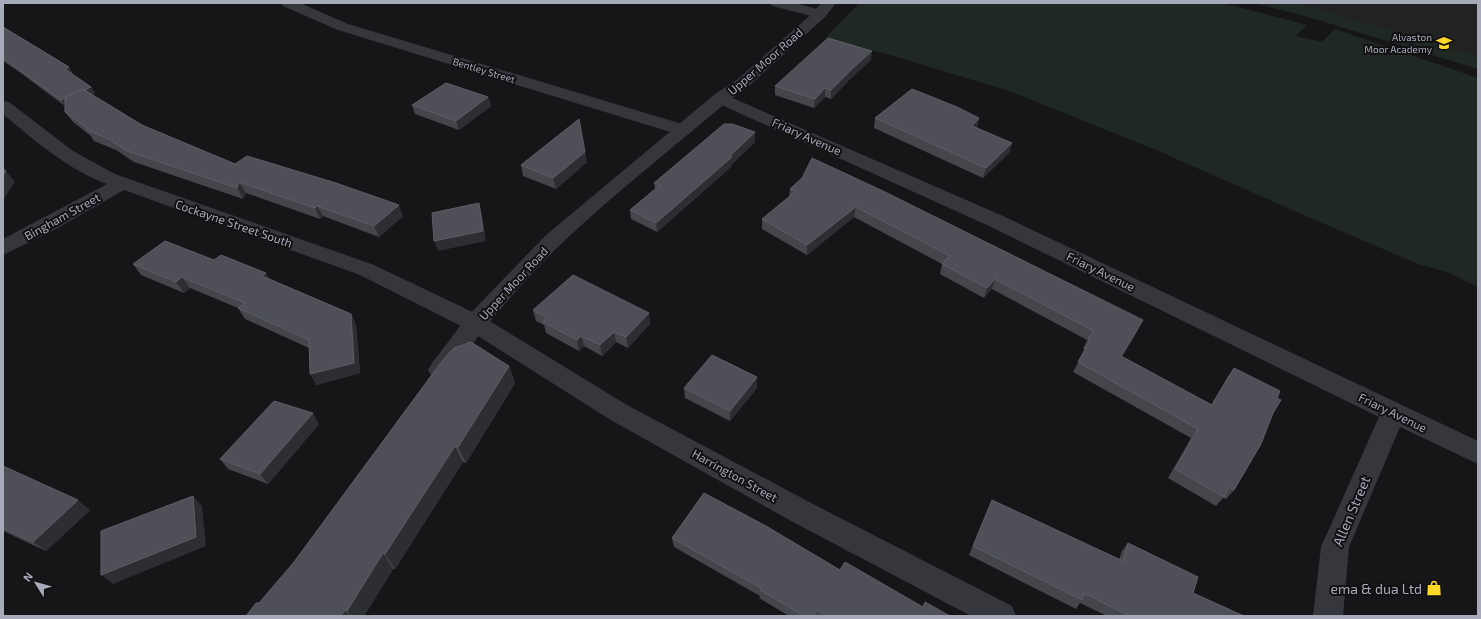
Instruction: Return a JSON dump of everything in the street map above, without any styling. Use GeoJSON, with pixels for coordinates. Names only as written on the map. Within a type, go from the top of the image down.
{"type":"FeatureCollection","features":[{"type":"Feature","properties":{"kind":"street","name":"Bentley Street"},"geometry":{"type":"LineString","coordinates":[[288,3],[343,27],[683,130]]}},
{"type":"Feature","properties":{"kind":"street"},"geometry":{"type":"LineString","coordinates":[[777,3],[824,8]]}},
{"type":"Feature","properties":{"kind":"street","name":"Upper Moor Road"},"geometry":{"type":"LineString","coordinates":[[428,387],[475,323],[552,241],[584,212],[721,98],[744,82],[824,8]]}},
{"type":"Feature","properties":{"kind":"street","name":"Friary Avenue"},"geometry":{"type":"LineString","coordinates":[[721,98],[996,221],[1478,453]]}},
{"type":"Feature","properties":{"kind":"street","name":"Cockayne Street South"},"geometry":{"type":"LineString","coordinates":[[3,106],[52,146],[93,172],[121,184],[367,270],[475,323]]}},
{"type":"Feature","properties":{"kind":"street","name":"Bingham Street"},"geometry":{"type":"LineString","coordinates":[[3,248],[121,184]]}},
{"type":"Feature","properties":{"kind":"street","name":"Harrington Street"},"geometry":{"type":"LineString","coordinates":[[475,323],[618,412],[803,513],[1001,616]]}},
{"type":"Feature","properties":{"kind":"street","name":"Allen Street"},"geometry":{"type":"LineString","coordinates":[[1328,616],[1335,547],[1394,412]]}},
{"type":"Feature","properties":{"kind":"shaded area"},"geometry":{"type":"Polygon","coordinates":[[[859,3],[1223,3],[1307,25],[1296,36],[1322,42],[1335,29],[1478,78],[1478,287],[1447,272],[1418,264],[1156,150],[1009,91],[887,54],[834,42],[826,37],[859,3]]]}},
{"type":"Feature","properties":{"kind":"shaded area"},"geometry":{"type":"Polygon","coordinates":[[[1255,3],[1299,3],[1478,56],[1478,69],[1308,17],[1255,3]]]}},
{"type":"Feature","properties":{"kind":"shaded area","name":"Alvaston Moor Academy"},"geometry":{"type":"Polygon","coordinates":[[[1279,3],[1478,3],[1478,64],[1279,3]]]}},
{"type":"Feature","properties":{"kind":"building"},"geometry":{"type":"Polygon","coordinates":[[[3,27],[69,67],[65,69],[91,87],[84,90],[83,89],[61,100],[3,58],[3,27]]]}},
{"type":"Feature","properties":{"kind":"building"},"geometry":{"type":"Polygon","coordinates":[[[828,38],[872,51],[831,90],[825,88],[815,99],[775,86],[828,38]]]}},
{"type":"Feature","properties":{"kind":"building"},"geometry":{"type":"Polygon","coordinates":[[[446,83],[488,97],[456,121],[412,105],[446,83]]]}},
{"type":"Feature","properties":{"kind":"building"},"geometry":{"type":"Polygon","coordinates":[[[83,89],[142,125],[235,164],[247,156],[336,183],[399,205],[374,226],[317,206],[315,208],[239,182],[237,188],[127,151],[109,139],[87,130],[87,128],[65,112],[65,97],[83,89]]]}},
{"type":"Feature","properties":{"kind":"building"},"geometry":{"type":"Polygon","coordinates":[[[912,89],[957,107],[979,118],[972,126],[1012,143],[986,168],[875,118],[912,89]]]}},
{"type":"Feature","properties":{"kind":"building"},"geometry":{"type":"Polygon","coordinates":[[[579,119],[585,152],[553,178],[521,165],[579,119]]]}},
{"type":"Feature","properties":{"kind":"building"},"geometry":{"type":"Polygon","coordinates":[[[724,124],[732,124],[755,132],[730,156],[732,157],[656,223],[630,210],[660,185],[654,183],[724,124]]]}},
{"type":"Feature","properties":{"kind":"building"},"geometry":{"type":"Polygon","coordinates":[[[812,158],[883,191],[1143,320],[1121,356],[1212,405],[1234,368],[1280,391],[1277,398],[1281,400],[1273,413],[1261,444],[1234,490],[1229,487],[1224,497],[1175,469],[1198,429],[1078,362],[1090,340],[1088,339],[1094,331],[995,279],[987,288],[942,264],[950,256],[856,207],[807,245],[762,219],[796,191],[790,189],[802,178],[812,158]]]}},
{"type":"Feature","properties":{"kind":"building"},"geometry":{"type":"Polygon","coordinates":[[[3,168],[6,171],[3,176],[3,168]]]}},
{"type":"Feature","properties":{"kind":"building"},"geometry":{"type":"Polygon","coordinates":[[[479,203],[483,231],[434,241],[432,213],[479,203]]]}},
{"type":"Feature","properties":{"kind":"building"},"geometry":{"type":"Polygon","coordinates":[[[165,241],[214,260],[221,255],[266,273],[262,276],[351,314],[354,363],[310,374],[309,340],[238,308],[245,303],[182,277],[176,282],[133,264],[165,241]]]}},
{"type":"Feature","properties":{"kind":"building"},"geometry":{"type":"Polygon","coordinates":[[[573,275],[649,313],[626,337],[614,332],[600,345],[581,336],[577,340],[543,322],[547,318],[533,310],[573,275]]]}},
{"type":"Feature","properties":{"kind":"building"},"geometry":{"type":"Polygon","coordinates":[[[471,342],[509,366],[458,447],[455,446],[385,554],[383,553],[347,611],[345,610],[341,616],[246,616],[294,562],[442,361],[454,348],[471,342]]]}},
{"type":"Feature","properties":{"kind":"building"},"geometry":{"type":"Polygon","coordinates":[[[712,355],[757,377],[730,411],[684,388],[712,355]]]}},
{"type":"Feature","properties":{"kind":"building"},"geometry":{"type":"Polygon","coordinates":[[[274,401],[313,413],[260,474],[220,459],[274,401]]]}},
{"type":"Feature","properties":{"kind":"building"},"geometry":{"type":"Polygon","coordinates":[[[3,466],[78,500],[33,542],[3,528],[3,466]]]}},
{"type":"Feature","properties":{"kind":"building"},"geometry":{"type":"Polygon","coordinates":[[[704,493],[766,526],[840,570],[845,562],[923,607],[925,602],[950,616],[826,616],[817,610],[813,616],[804,616],[760,590],[761,588],[672,538],[704,493]]]}},
{"type":"Feature","properties":{"kind":"building"},"geometry":{"type":"Polygon","coordinates":[[[193,496],[196,537],[101,575],[101,531],[193,496]]]}},
{"type":"Feature","properties":{"kind":"building"},"geometry":{"type":"Polygon","coordinates":[[[992,500],[1123,561],[1128,543],[1198,577],[1193,593],[1244,616],[1129,616],[1084,593],[1082,600],[973,546],[992,500]]]}},
{"type":"Feature","properties":{"kind":"place","name":"Alvaston Moor Academy"},"geometry":{"type":"Point","coordinates":[1444,43]}},
{"type":"Feature","properties":{"kind":"place","name":"ema & dua Ltd"},"geometry":{"type":"Point","coordinates":[1434,588]}}]}
